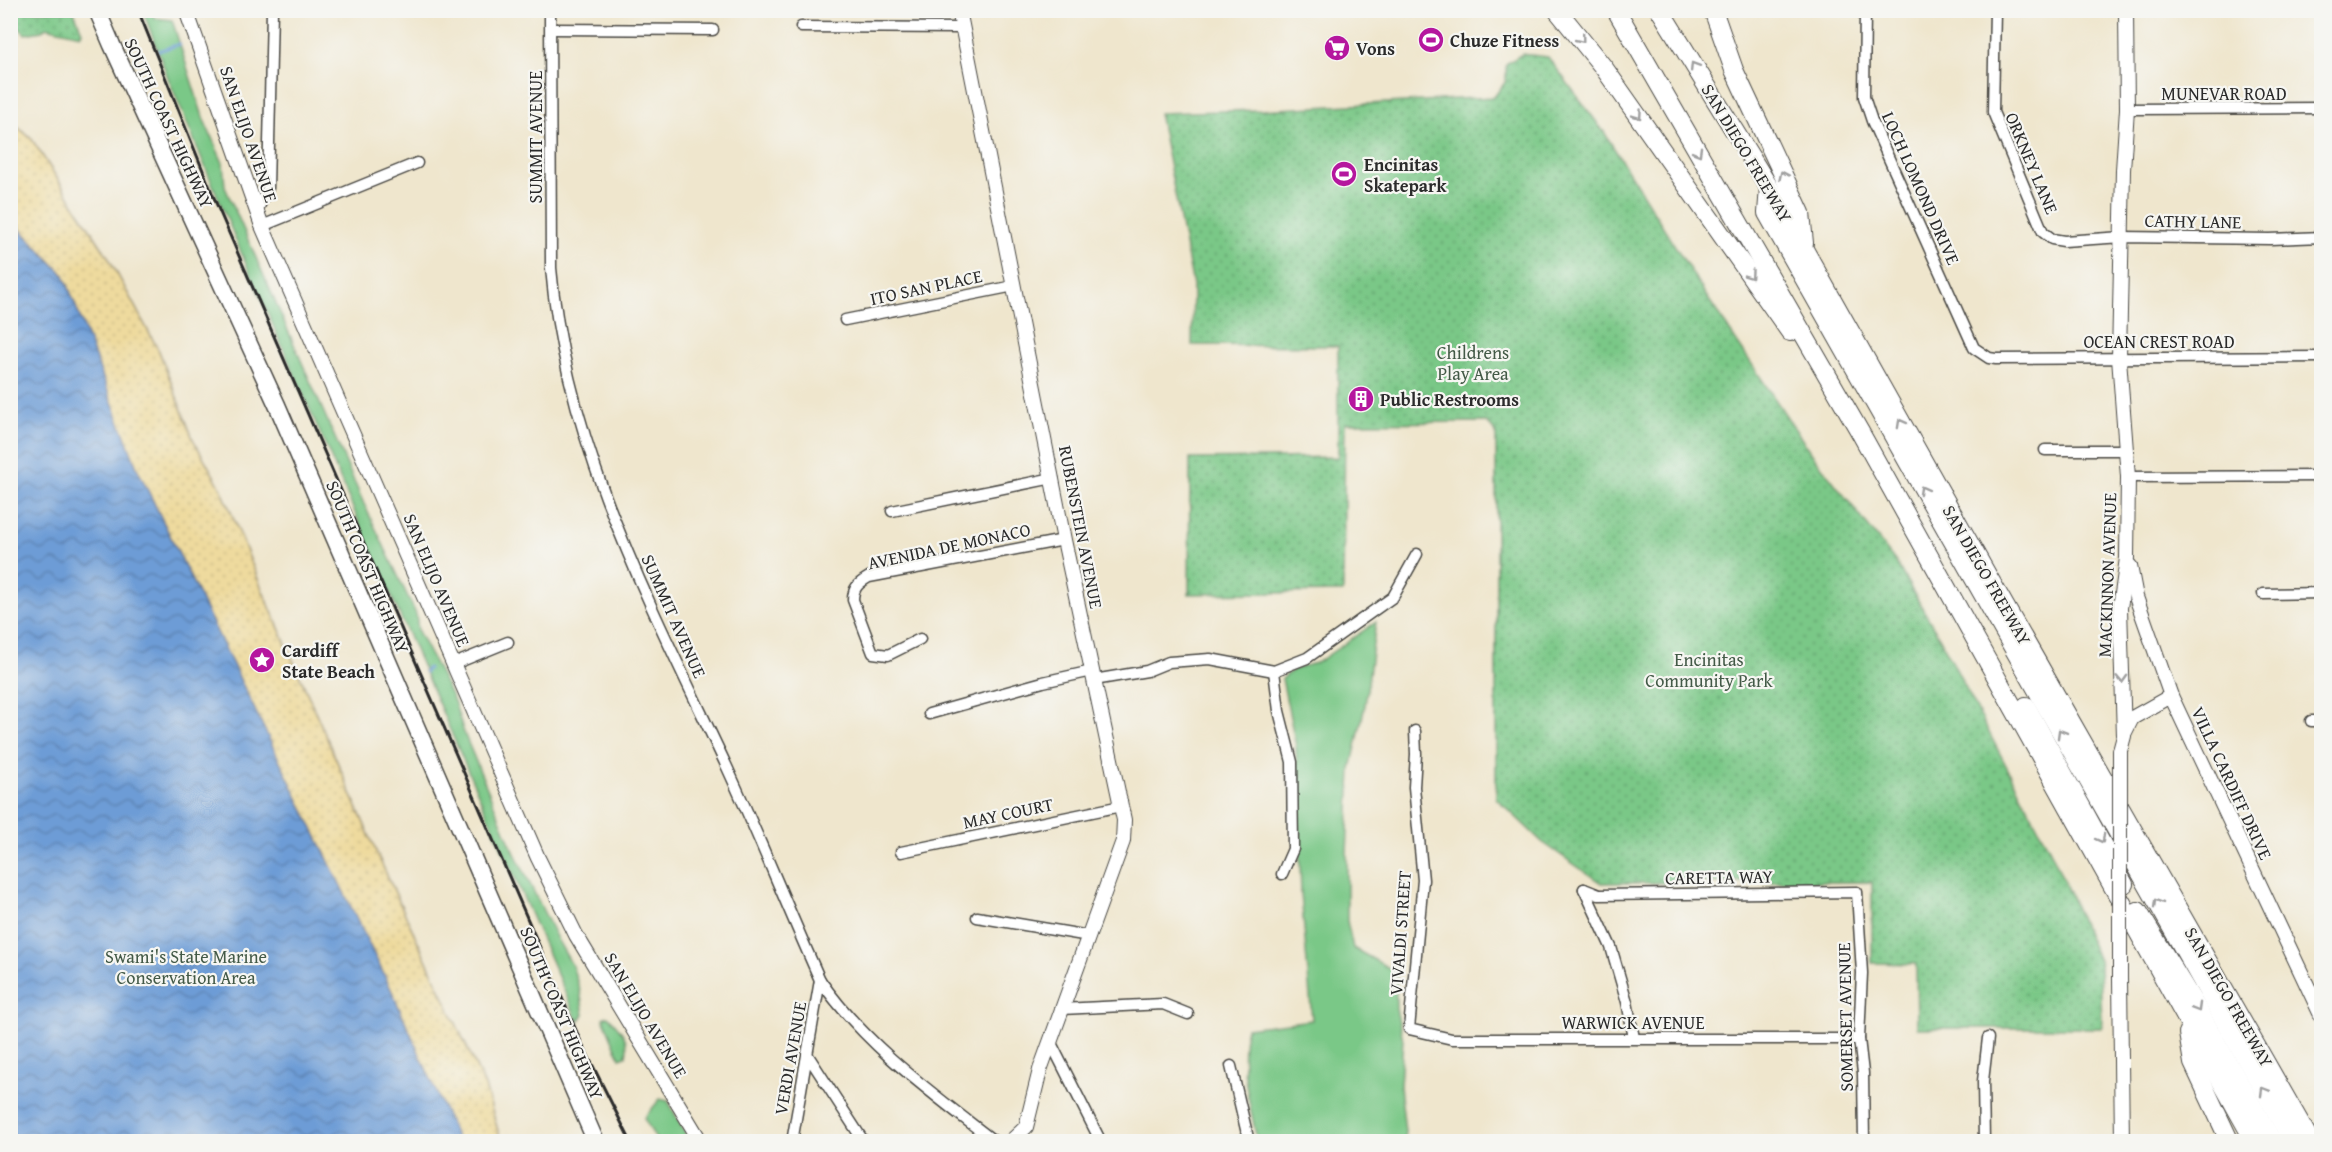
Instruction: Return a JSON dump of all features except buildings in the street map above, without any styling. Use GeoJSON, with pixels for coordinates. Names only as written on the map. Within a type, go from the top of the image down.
{"type":"FeatureCollection","features":[{"type":"Feature","properties":{"kind":"highway"},"geometry":{"type":"LineString","coordinates":[[1557,10],[1604,68],[1860,432]]}},
{"type":"Feature","properties":{"kind":"highway"},"geometry":{"type":"LineString","coordinates":[[1616,10],[1860,432],[2255,1142]]}},
{"type":"Feature","properties":{"kind":"highway","name":"SAN DIEGO FREEWAY"},"geometry":{"type":"LineString","coordinates":[[1660,10],[1805,250],[1990,580],[2311,1142]]}},
{"type":"Feature","properties":{"kind":"highway"},"geometry":{"type":"LineString","coordinates":[[1713,10],[1734,70],[1800,213],[1805,250]]}},
{"type":"Feature","properties":{"kind":"highway"},"geometry":{"type":"LineString","coordinates":[[1768,187],[1767,213],[2293,1142]]}},
{"type":"Feature","properties":{"kind":"highway"},"geometry":{"type":"LineString","coordinates":[[1732,211],[1751,224],[2103,843],[2140,915],[2197,1008],[2273,1142]]}},
{"type":"Feature","properties":{"kind":"highway"},"geometry":{"type":"LineString","coordinates":[[2187,1023],[2193,1063],[2230,1142]]}},
{"type":"Feature","properties":{"kind":"highway"},"geometry":{"type":"LineString","coordinates":[[2284,1094],[2320,1142]]}},
{"type":"Feature","properties":{"kind":"main road","name":"SOUTH COAST HIGHWAY"},"geometry":{"type":"LineString","coordinates":[[98,10],[277,405],[596,1142]]}},
{"type":"Feature","properties":{"kind":"street","name":"SAN ELIJO AVENUE"},"geometry":{"type":"LineString","coordinates":[[186,10],[262,226],[538,858],[576,935],[701,1142]]}},
{"type":"Feature","properties":{"kind":"street"},"geometry":{"type":"LineString","coordinates":[[257,211],[268,188],[272,10]]}},
{"type":"Feature","properties":{"kind":"street","name":"SUMMIT AVENUE"},"geometry":{"type":"LineString","coordinates":[[550,10],[551,268],[554,299],[568,378],[595,469],[613,519],[686,684],[726,765],[820,981],[837,1005],[909,1075],[994,1142]]}},
{"type":"Feature","properties":{"kind":"street","name":"RUBENSTEIN AVENUE"},"geometry":{"type":"LineString","coordinates":[[959,10],[1064,540],[1124,820],[1123,841],[1040,1070],[1026,1126],[1010,1142]]}},
{"type":"Feature","properties":{"kind":"street","name":"LOCH LOMOND DRIVE"},"geometry":{"type":"LineString","coordinates":[[1865,10],[1864,97],[1872,121],[1974,348],[1989,358],[1996,359]]}},
{"type":"Feature","properties":{"kind":"street","name":"ORKNEY LANE"},"geometry":{"type":"LineString","coordinates":[[1995,10],[1993,111],[2043,232],[2052,239],[2064,241]]}},
{"type":"Feature","properties":{"kind":"street","name":"MACKINNON AVENUE"},"geometry":{"type":"LineString","coordinates":[[2122,1142],[2120,751],[2124,736],[2120,608],[2127,558],[2128,477],[2119,358],[2127,109],[2127,10]]}},
{"type":"Feature","properties":{"kind":"street"},"geometry":{"type":"LineString","coordinates":[[801,27],[963,28]]}},
{"type":"Feature","properties":{"kind":"street"},"geometry":{"type":"LineString","coordinates":[[551,29],[713,30]]}},
{"type":"Feature","properties":{"kind":"street","name":"MUNEVAR ROAD"},"geometry":{"type":"LineString","coordinates":[[2127,109],[2322,108]]}},
{"type":"Feature","properties":{"kind":"street"},"geometry":{"type":"LineString","coordinates":[[262,226],[417,163]]}},
{"type":"Feature","properties":{"kind":"street","name":"CATHY LANE"},"geometry":{"type":"LineString","coordinates":[[2064,241],[2122,237],[2270,239],[2322,237]]}},
{"type":"Feature","properties":{"kind":"street","name":"ITO SAN PLACE"},"geometry":{"type":"LineString","coordinates":[[845,320],[1014,285]]}},
{"type":"Feature","properties":{"kind":"street","name":"OCEAN CREST ROAD"},"geometry":{"type":"LineString","coordinates":[[1996,359],[2322,357]]}},
{"type":"Feature","properties":{"kind":"street"},"geometry":{"type":"LineString","coordinates":[[2045,450],[2127,450]]}},
{"type":"Feature","properties":{"kind":"street"},"geometry":{"type":"LineString","coordinates":[[2128,477],[2322,476]]}},
{"type":"Feature","properties":{"kind":"street"},"geometry":{"type":"LineString","coordinates":[[892,511],[1053,478]]}},
{"type":"Feature","properties":{"kind":"street","name":"AVENIDA DE MONACO"},"geometry":{"type":"LineString","coordinates":[[920,639],[888,656],[873,653],[853,600],[857,584],[869,577],[1064,540]]}},
{"type":"Feature","properties":{"kind":"street"},"geometry":{"type":"LineString","coordinates":[[929,714],[1043,681],[1147,671],[1169,662],[1210,659],[1274,671],[1307,658],[1393,597],[1417,554]]}},
{"type":"Feature","properties":{"kind":"street","name":"VILLA CARDIFF DRIVE"},"geometry":{"type":"LineString","coordinates":[[2127,558],[2136,597],[2171,696],[2322,1017]]}},
{"type":"Feature","properties":{"kind":"street"},"geometry":{"type":"LineString","coordinates":[[2263,594],[2322,593]]}},
{"type":"Feature","properties":{"kind":"street"},"geometry":{"type":"LineString","coordinates":[[454,664],[508,642]]}},
{"type":"Feature","properties":{"kind":"street"},"geometry":{"type":"LineString","coordinates":[[1274,671],[1279,711],[1292,762],[1293,849],[1282,874]]}},
{"type":"Feature","properties":{"kind":"street"},"geometry":{"type":"LineString","coordinates":[[2124,736],[2132,718],[2171,696]]}},
{"type":"Feature","properties":{"kind":"street","name":"VIVALDI STREET"},"geometry":{"type":"LineString","coordinates":[[1409,1029],[1423,880],[1414,787],[1415,731]]}},
{"type":"Feature","properties":{"kind":"street","name":"MAY COURT"},"geometry":{"type":"LineString","coordinates":[[901,852],[1121,807]]}},
{"type":"Feature","properties":{"kind":"street","name":"CARETTA WAY"},"geometry":{"type":"LineString","coordinates":[[1634,1038],[1627,1002],[1611,947],[1584,889],[1599,895],[1857,892]]}},
{"type":"Feature","properties":{"kind":"street","name":"SOMERSET AVENUE"},"geometry":{"type":"LineString","coordinates":[[1857,892],[1862,973],[1859,1039],[1863,1073],[1864,1142]]}},
{"type":"Feature","properties":{"kind":"street"},"geometry":{"type":"LineString","coordinates":[[977,917],[1089,936]]}},
{"type":"Feature","properties":{"kind":"street","name":"VERDI AVENUE"},"geometry":{"type":"LineString","coordinates":[[792,1142],[820,981]]}},
{"type":"Feature","properties":{"kind":"street"},"geometry":{"type":"LineString","coordinates":[[1062,1009],[1163,1004],[1188,1014]]}},
{"type":"Feature","properties":{"kind":"street","name":"WARWICK AVENUE"},"geometry":{"type":"LineString","coordinates":[[1409,1029],[1452,1039],[1859,1039]]}},
{"type":"Feature","properties":{"kind":"street"},"geometry":{"type":"LineString","coordinates":[[1984,1142],[1983,1081],[1988,1038]]}},
{"type":"Feature","properties":{"kind":"street"},"geometry":{"type":"LineString","coordinates":[[1051,1043],[1101,1142]]}},
{"type":"Feature","properties":{"kind":"street"},"geometry":{"type":"LineString","coordinates":[[807,1054],[864,1142]]}},
{"type":"Feature","properties":{"kind":"street"},"geometry":{"type":"LineString","coordinates":[[1232,1066],[1249,1142]]}},
{"type":"Feature","properties":{"kind":"green space"},"geometry":{"type":"Polygon","coordinates":[[[10,11],[74,11],[82,32],[80,35],[46,27],[42,31],[25,34],[11,19],[10,11]]]}},
{"type":"Feature","properties":{"kind":"green space"},"geometry":{"type":"Polygon","coordinates":[[[143,11],[153,11],[155,18],[172,20],[204,120],[223,163],[225,187],[364,504],[416,614],[418,631],[454,701],[464,733],[510,843],[572,965],[584,1015],[578,1022],[243,257],[168,78],[143,11]]]}},
{"type":"Feature","properties":{"kind":"green space","name":"Encinitas Community Park"},"geometry":{"type":"Polygon","coordinates":[[[1522,54],[1548,57],[1604,132],[1705,294],[1809,450],[1895,561],[1941,640],[2052,854],[2100,963],[2102,1028],[1917,1028],[1916,964],[1872,963],[1872,882],[1601,883],[1542,842],[1496,798],[1496,433],[1487,422],[1345,423],[1343,592],[1189,594],[1190,459],[1338,457],[1338,346],[1192,345],[1193,285],[1159,113],[1260,110],[1494,97],[1506,81],[1506,64],[1522,54]]]}},
{"type":"Feature","properties":{"kind":"green space"},"geometry":{"type":"Polygon","coordinates":[[[1376,622],[1365,705],[1351,769],[1347,921],[1353,948],[1396,972],[1396,1009],[1403,1039],[1400,1086],[1406,1141],[1257,1141],[1244,1070],[1244,1042],[1247,1028],[1312,1020],[1301,894],[1296,746],[1282,679],[1293,670],[1318,662],[1376,622]]]}},
{"type":"Feature","properties":{"kind":"green space"},"geometry":{"type":"Polygon","coordinates":[[[608,1016],[625,1039],[626,1056],[620,1058],[603,1018],[608,1016]]]}},
{"type":"Feature","properties":{"kind":"green space"},"geometry":{"type":"Polygon","coordinates":[[[660,1099],[668,1101],[689,1141],[657,1141],[644,1118],[660,1099]]]}},
{"type":"Feature","properties":{"kind":"sand","name":"Cardiff State Beach"},"geometry":{"type":"Polygon","coordinates":[[[10,121],[31,138],[107,255],[159,351],[193,439],[222,490],[262,589],[379,858],[485,1086],[501,1141],[458,1141],[390,987],[137,468],[64,275],[11,219],[10,121]]]}},
{"type":"Feature","properties":{"kind":"water","name":"Swami's State Marine Conservation Area"},"geometry":{"type":"Polygon","coordinates":[[[10,219],[64,275],[137,468],[390,987],[458,1141],[11,1141],[10,219]]]}},
{"type":"Feature","properties":{"kind":"waterway"},"geometry":{"type":"LineString","coordinates":[[158,51],[180,44]]}},
{"type":"Feature","properties":{"kind":"waterway"},"geometry":{"type":"LineString","coordinates":[[425,672],[428,668]]}},
{"type":"Feature","properties":{"kind":"railway"},"geometry":{"type":"LineString","coordinates":[[138,10],[219,210],[582,1044],[631,1142]]}},
{"type":"Feature","properties":{"kind":"place","name":"Chuze Fitness"},"geometry":{"type":"Point","coordinates":[1431,40]}},
{"type":"Feature","properties":{"kind":"place","name":"Vons"},"geometry":{"type":"Point","coordinates":[1337,48]}},
{"type":"Feature","properties":{"kind":"place","name":"Encinitas Skatepark"},"geometry":{"type":"Point","coordinates":[1344,174]}},
{"type":"Feature","properties":{"kind":"place","name":"Public Restrooms"},"geometry":{"type":"Point","coordinates":[1361,399]}},
{"type":"Feature","properties":{"kind":"place","name":"Cardiff State Beach"},"geometry":{"type":"Point","coordinates":[262,660]}},
{"type":"Feature","properties":{"kind":"park label","name":"Childrens Play Area"},"geometry":{"type":"Point","coordinates":[1473,362]}}]}
